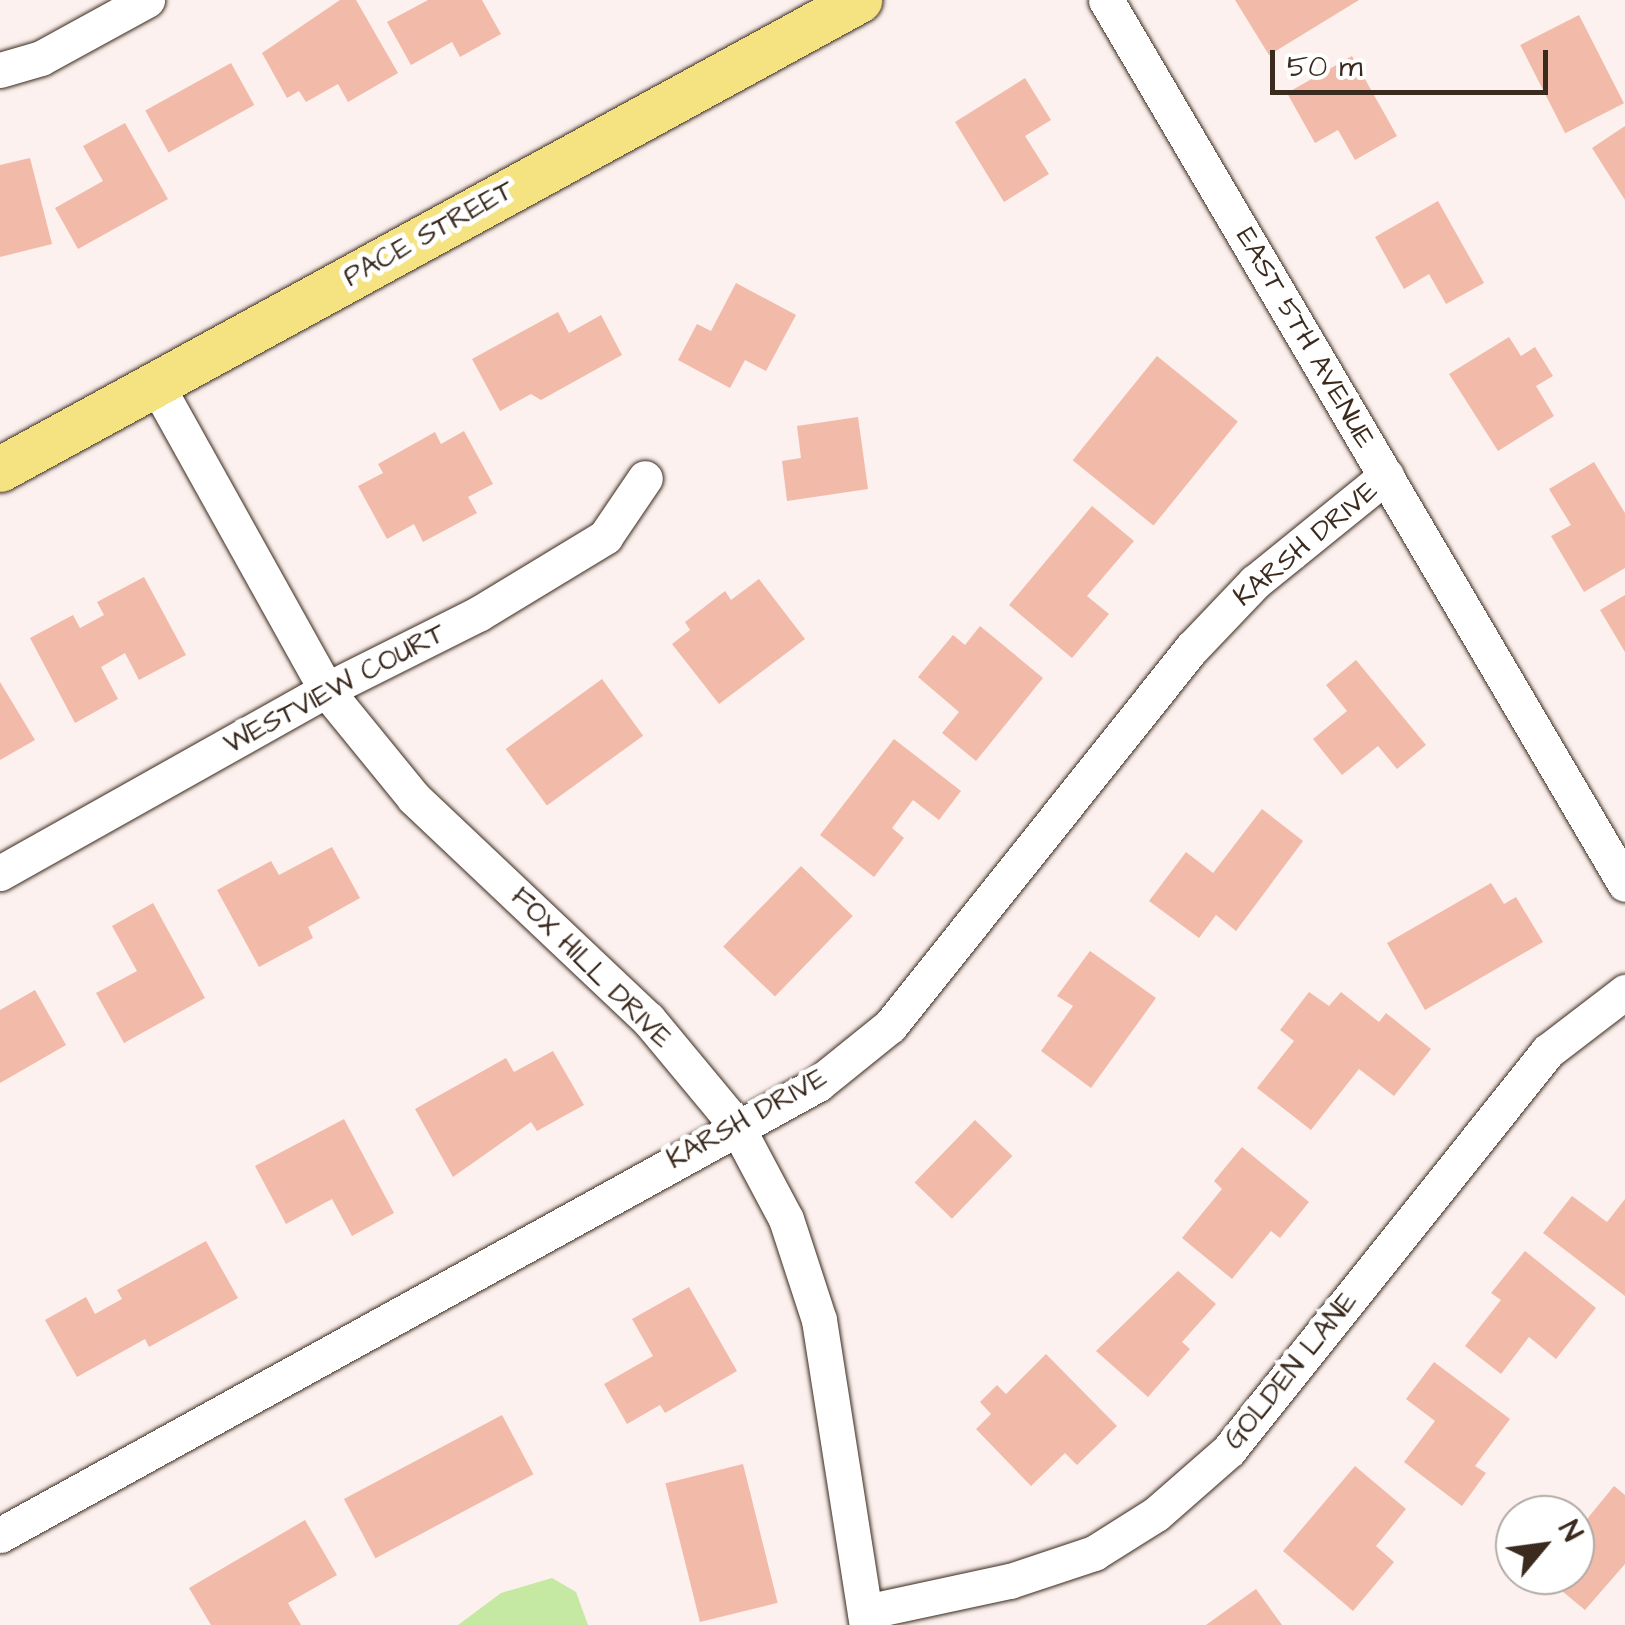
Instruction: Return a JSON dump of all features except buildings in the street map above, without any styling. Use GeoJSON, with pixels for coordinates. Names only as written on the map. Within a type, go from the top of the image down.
{"type":"FeatureCollection","features":[{"type":"Feature","properties":{"kind":"main road","name":"PACE STREET"},"geometry":{"type":"LineString","coordinates":[[0,469],[859,0]]}},
{"type":"Feature","properties":{"kind":"street"},"geometry":{"type":"LineString","coordinates":[[0,70],[41,58],[147,0]]}},
{"type":"Feature","properties":{"kind":"street","name":"EAST 5TH AVENUE"},"geometry":{"type":"LineString","coordinates":[[1106,0],[1625,884]]}},
{"type":"Feature","properties":{"kind":"street","name":"FOX HILL DRIVE"},"geometry":{"type":"LineString","coordinates":[[156,384],[326,690],[414,798],[648,1019],[736,1125],[786,1219],[818,1320],[866,1618]]}},
{"type":"Feature","properties":{"kind":"street","name":"KARSH DRIVE"},"geometry":{"type":"LineString","coordinates":[[0,1535],[736,1125],[818,1084],[890,1026],[1193,648],[1255,582],[1386,476]]}},
{"type":"Feature","properties":{"kind":"street","name":"WESTVIEW COURT"},"geometry":{"type":"LineString","coordinates":[[0,873],[326,690],[478,614],[605,537],[646,478]]}},
{"type":"Feature","properties":{"kind":"street","name":"GOLDEN LANE"},"geometry":{"type":"LineString","coordinates":[[866,1618],[1010,1581],[1078,1558],[1156,1514],[1230,1450],[1548,1050],[1625,992]]}},
{"type":"Feature","properties":{"kind":"green space"},"geometry":{"type":"Polygon","coordinates":[[[552,1578],[576,1592],[588,1625],[458,1625],[501,1593],[552,1578]]]}}]}
